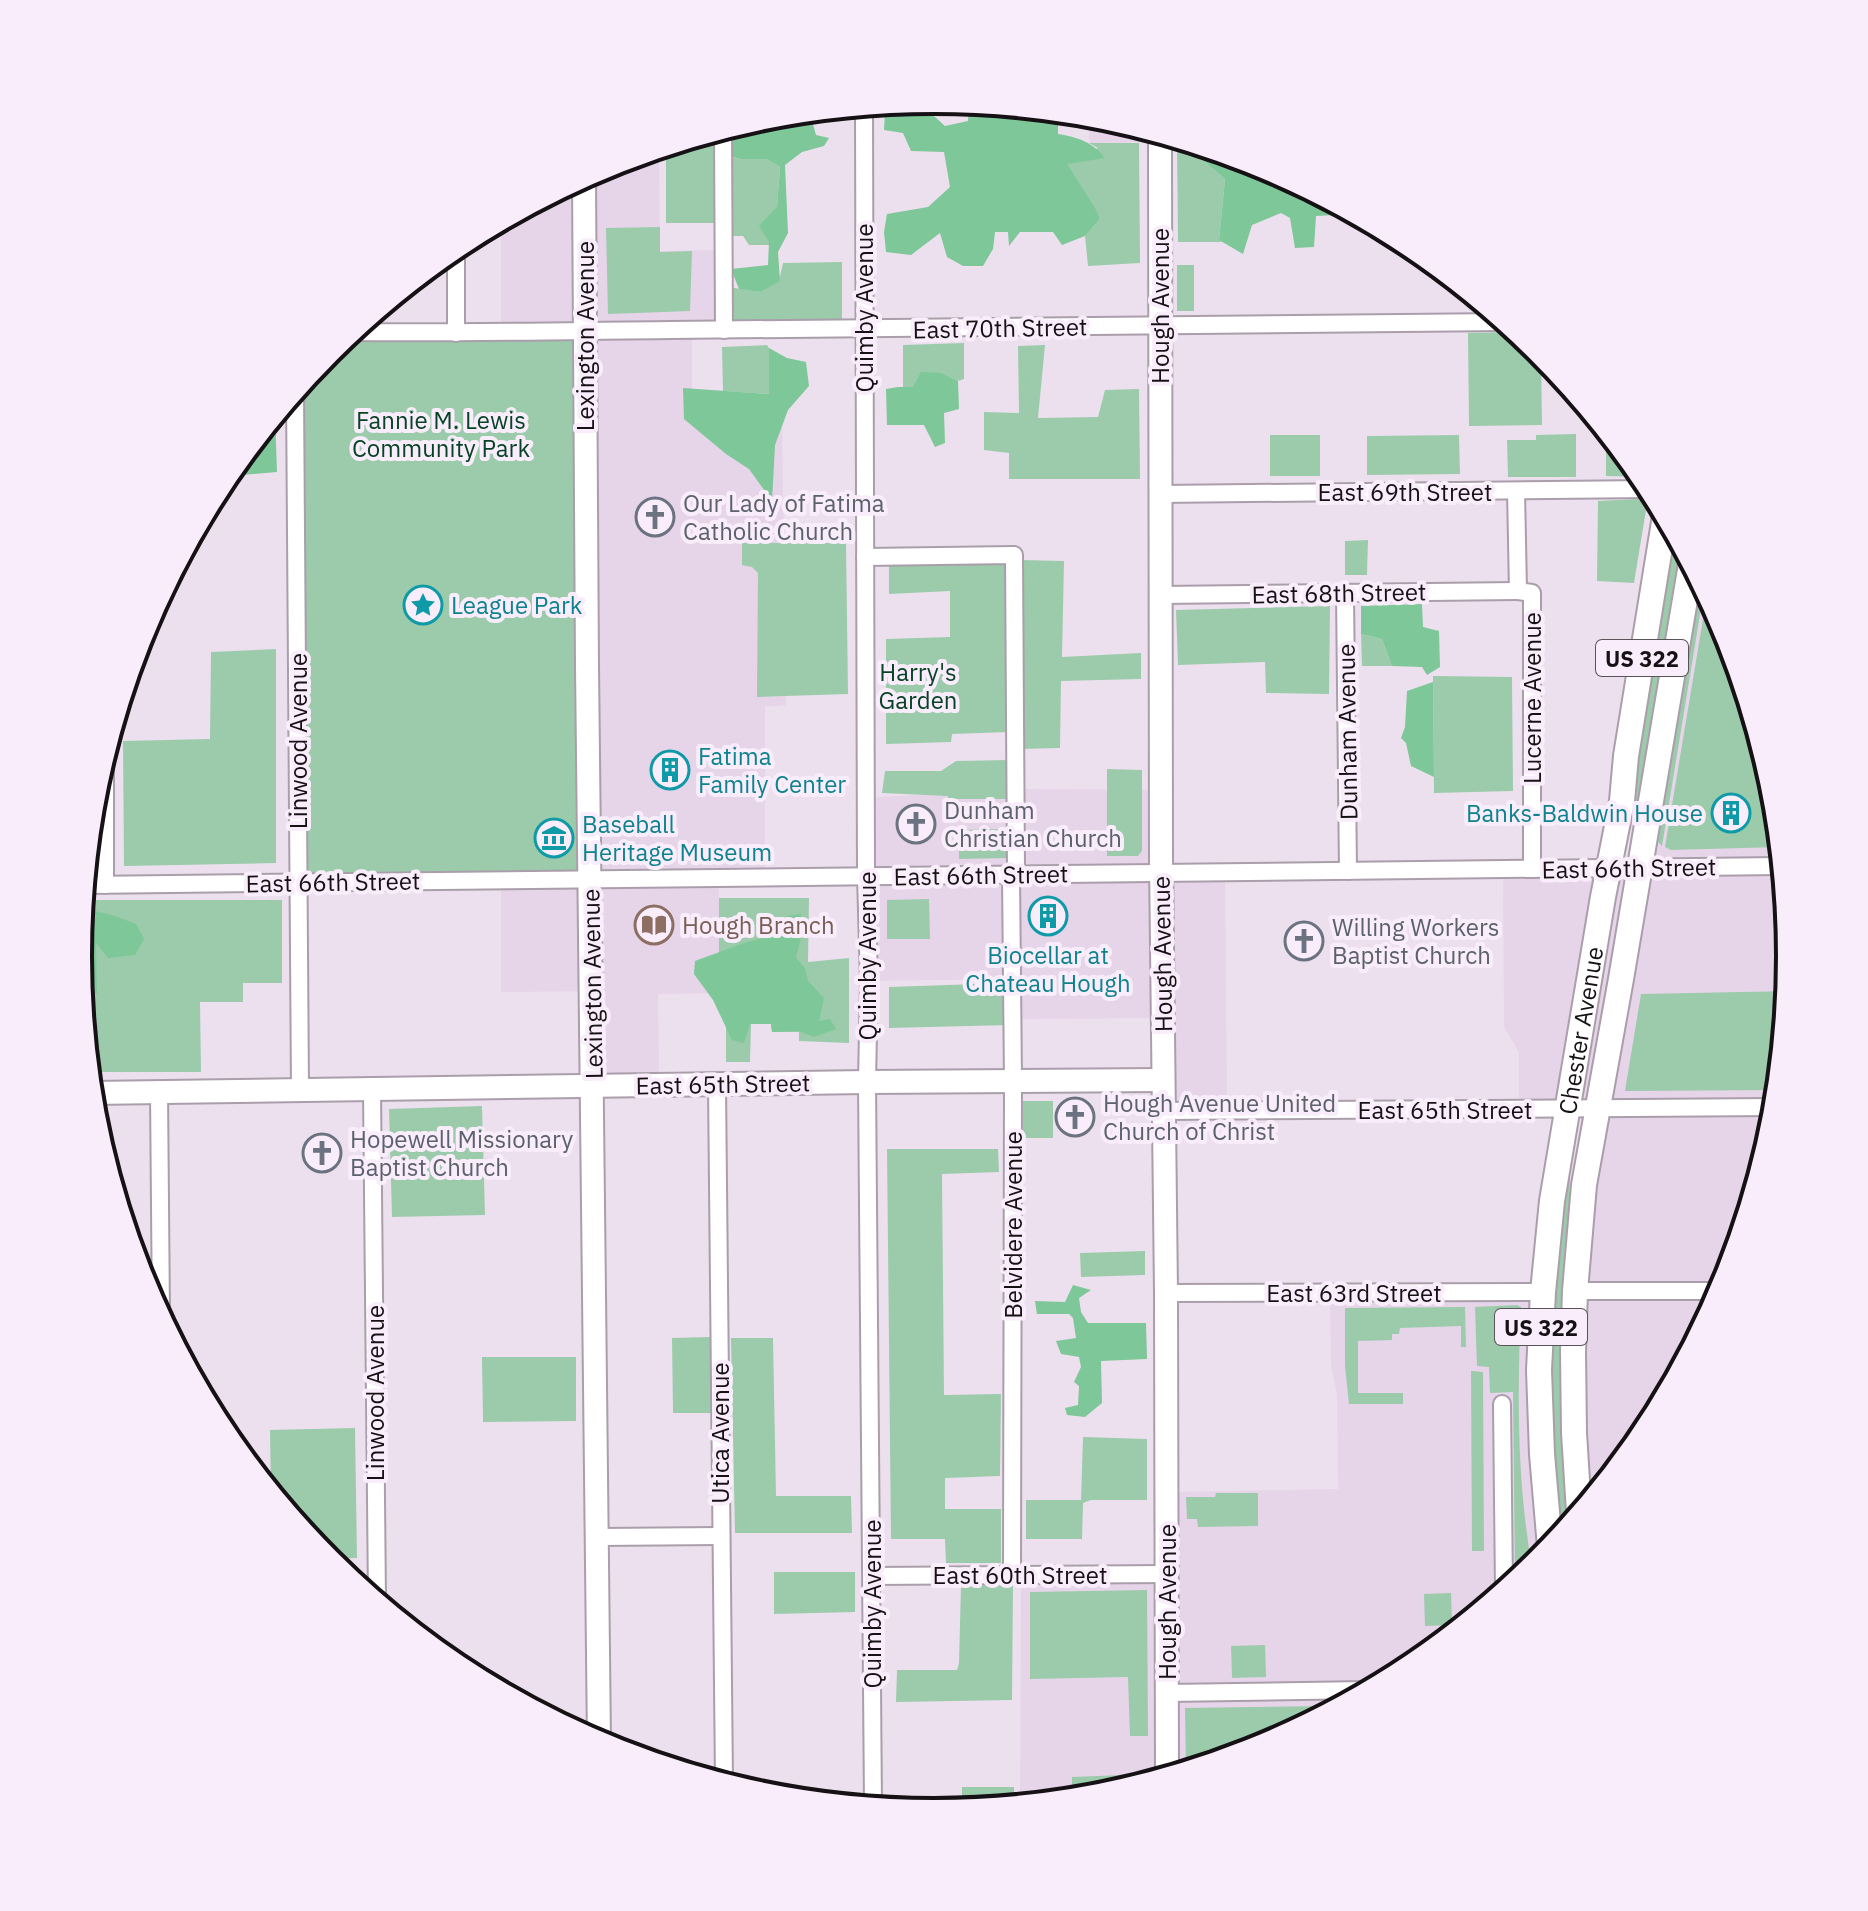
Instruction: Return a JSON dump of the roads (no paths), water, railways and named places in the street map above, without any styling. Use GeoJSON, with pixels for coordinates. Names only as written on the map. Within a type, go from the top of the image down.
{"type":"FeatureCollection","features":[{"type":"Feature","properties":{"kind":"main road","name":"Chester Avenue"},"geometry":{"type":"LineString","coordinates":[[1548,1531],[1539,1370],[1552,1201],[1622,801],[1626,756],[1662,533]]}},
{"type":"Feature","properties":{"kind":"main road","name":"Chester Avenue"},"geometry":{"type":"LineString","coordinates":[[1583,1491],[1572,1406],[1575,1291],[1584,1185],[1688,581]]}},
{"type":"Feature","properties":{"kind":"street","name":"Quimby Avenue"},"geometry":{"type":"LineString","coordinates":[[864,117],[873,1795]]}},
{"type":"Feature","properties":{"kind":"street"},"geometry":{"type":"LineString","coordinates":[[723,140],[724,330]]}},
{"type":"Feature","properties":{"kind":"street","name":"Hough Avenue"},"geometry":{"type":"LineString","coordinates":[[1160,144],[1167,1764]]}},
{"type":"Feature","properties":{"kind":"street","name":"Lexington Avenue"},"geometry":{"type":"LineString","coordinates":[[584,190],[599,1727]]}},
{"type":"Feature","properties":{"kind":"street"},"geometry":{"type":"LineString","coordinates":[[456,262],[456,333]]}},
{"type":"Feature","properties":{"kind":"street","name":"East 70th Street"},"geometry":{"type":"LineString","coordinates":[[368,332],[1489,322]]}},
{"type":"Feature","properties":{"kind":"street","name":"Linwood Avenue"},"geometry":{"type":"LineString","coordinates":[[295,407],[300,1090]]}},
{"type":"Feature","properties":{"kind":"street","name":"East 69th Street"},"geometry":{"type":"LineString","coordinates":[[1160,494],[1635,489]]}},
{"type":"Feature","properties":{"kind":"street","name":"Lucerne Avenue"},"geometry":{"type":"LineString","coordinates":[[1516,491],[1518,591],[1532,593],[1532,869]]}},
{"type":"Feature","properties":{"kind":"street","name":"Belvidere Avenue"},"geometry":{"type":"LineString","coordinates":[[865,557],[1014,555],[1012,1575]]}},
{"type":"Feature","properties":{"kind":"street","name":"East 68th Street"},"geometry":{"type":"LineString","coordinates":[[1160,595],[1518,591]]}},
{"type":"Feature","properties":{"kind":"street","name":"Dunham Avenue"},"geometry":{"type":"LineString","coordinates":[[1345,593],[1348,871]]}},
{"type":"Feature","properties":{"kind":"street"},"geometry":{"type":"LineString","coordinates":[[105,809],[105,885]]}},
{"type":"Feature","properties":{"kind":"street","name":"East 66th Street"},"geometry":{"type":"LineString","coordinates":[[95,885],[1771,866]]}},
{"type":"Feature","properties":{"kind":"street","name":"East 65th Street"},"geometry":{"type":"LineString","coordinates":[[104,1093],[1163,1080]]}},
{"type":"Feature","properties":{"kind":"street","name":"Utica Avenue"},"geometry":{"type":"LineString","coordinates":[[717,1085],[724,1771]]}},
{"type":"Feature","properties":{"kind":"street","name":"Linwood Avenue"},"geometry":{"type":"LineString","coordinates":[[372,1089],[377,1587]]}},
{"type":"Feature","properties":{"kind":"street"},"geometry":{"type":"LineString","coordinates":[[159,1092],[161,1288]]}},
{"type":"Feature","properties":{"kind":"street","name":"East 65th Street"},"geometry":{"type":"LineString","coordinates":[[1163,1111],[1762,1107]]}},
{"type":"Feature","properties":{"kind":"street"},"geometry":{"type":"LineString","coordinates":[[1575,1291],[1706,1291]]}},
{"type":"Feature","properties":{"kind":"street","name":"East 63rd Street"},"geometry":{"type":"LineString","coordinates":[[1166,1293],[1543,1292]]}},
{"type":"Feature","properties":{"kind":"street"},"geometry":{"type":"LineString","coordinates":[[1502,1404],[1504,1575]]}},
{"type":"Feature","properties":{"kind":"street"},"geometry":{"type":"LineString","coordinates":[[598,1537],[721,1536]]}},
{"type":"Feature","properties":{"kind":"street","name":"East 60th Street"},"geometry":{"type":"LineString","coordinates":[[872,1576],[1168,1574]]}},
{"type":"Feature","properties":{"kind":"street"},"geometry":{"type":"LineString","coordinates":[[1167,1693],[1345,1690]]}},
{"type":"Feature","properties":{"kind":"place","name":"Our Lady of Fatima Catholic Church"},"geometry":{"type":"Point","coordinates":[655,517]}},
{"type":"Feature","properties":{"kind":"place","name":"League Park"},"geometry":{"type":"Point","coordinates":[423,605]}},
{"type":"Feature","properties":{"kind":"place","name":"Fatima Family Center"},"geometry":{"type":"Point","coordinates":[670,770]}},
{"type":"Feature","properties":{"kind":"place","name":"Banks-Baldwin House"},"geometry":{"type":"Point","coordinates":[1731,813]}},
{"type":"Feature","properties":{"kind":"place","name":"Dunham Christian Church"},"geometry":{"type":"Point","coordinates":[916,824]}},
{"type":"Feature","properties":{"kind":"place","name":"Baseball Heritage Museum"},"geometry":{"type":"Point","coordinates":[554,838]}},
{"type":"Feature","properties":{"kind":"place","name":"Biocellar at Chateau Hough"},"geometry":{"type":"Point","coordinates":[1048,916]}},
{"type":"Feature","properties":{"kind":"place","name":"Hough Branch"},"geometry":{"type":"Point","coordinates":[654,925]}},
{"type":"Feature","properties":{"kind":"place","name":"Willing Workers Baptist Church"},"geometry":{"type":"Point","coordinates":[1304,941]}},
{"type":"Feature","properties":{"kind":"place","name":"Hough Avenue United Church of Christ"},"geometry":{"type":"Point","coordinates":[1075,1117]}},
{"type":"Feature","properties":{"kind":"place","name":"Hopewell Missionary Baptist Church"},"geometry":{"type":"Point","coordinates":[322,1153]}},
{"type":"Feature","properties":{"kind":"park label","name":"Fannie M. Lewis Community Park"},"geometry":{"type":"Point","coordinates":[441,434]}},
{"type":"Feature","properties":{"kind":"park label","name":"Harry's Garden"},"geometry":{"type":"Point","coordinates":[918,686]}}]}
